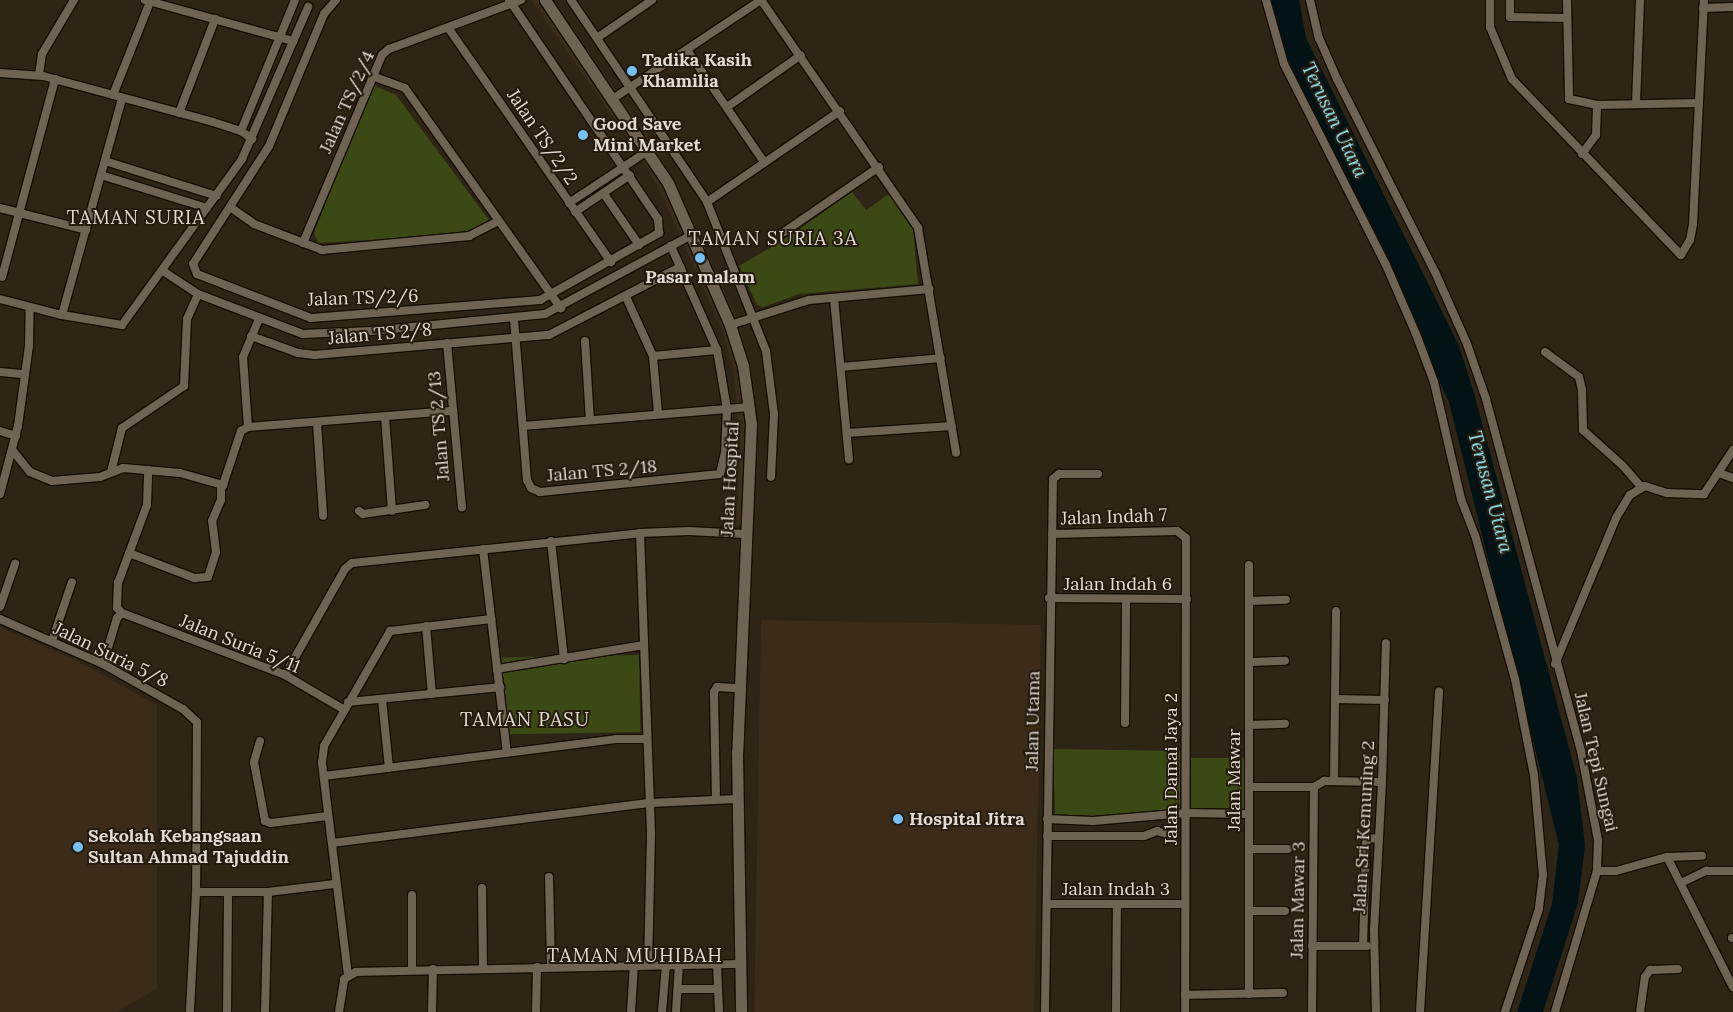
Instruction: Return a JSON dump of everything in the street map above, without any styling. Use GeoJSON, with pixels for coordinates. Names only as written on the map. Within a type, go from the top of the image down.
{"type":"FeatureCollection","features":[{"type":"Feature","properties":{"kind":"street"},"geometry":{"type":"LineString","coordinates":[[39,75],[42,54],[74,0]]}},
{"type":"Feature","properties":{"kind":"street"},"geometry":{"type":"LineString","coordinates":[[241,131],[295,0]]}},
{"type":"Feature","properties":{"kind":"street","name":"Jalan TS/2/6"},"geometry":{"type":"LineString","coordinates":[[336,0],[324,14],[269,146],[230,207],[194,258],[194,269],[197,274],[300,315],[354,316],[536,301],[551,296]]}},
{"type":"Feature","properties":{"kind":"street","name":"Jalan TS/2/4"},"geometry":{"type":"LineString","coordinates":[[303,243],[372,76],[385,51],[449,29],[511,2],[521,0]]}},
{"type":"Feature","properties":{"kind":"street","name":"Jalan Hospital"},"geometry":{"type":"LineString","coordinates":[[545,0],[614,98],[668,182],[730,325],[743,366],[750,407],[751,441],[745,534],[737,799],[741,1012]]}},
{"type":"Feature","properties":{"kind":"street"},"geometry":{"type":"LineString","coordinates":[[571,0],[707,202],[754,316],[766,351],[772,393],[771,477]]}},
{"type":"Feature","properties":{"kind":"street"},"geometry":{"type":"LineString","coordinates":[[614,98],[761,0],[879,167],[918,228],[956,453]]}},
{"type":"Feature","properties":{"kind":"street"},"geometry":{"type":"LineString","coordinates":[[1266,0],[1284,64],[1386,265],[1416,334],[1441,408],[1461,499],[1475,534],[1515,679],[1534,775],[1543,874],[1539,909],[1505,1012]]}},
{"type":"Feature","properties":{"kind":"street","name":"Jalan Tepi Sungai"},"geometry":{"type":"LineString","coordinates":[[1310,0],[1316,27],[1330,62],[1435,272],[1467,344],[1490,417],[1587,779],[1598,840],[1598,871],[1555,1012]]}},
{"type":"Feature","properties":{"kind":"street"},"geometry":{"type":"LineString","coordinates":[[1490,0],[1490,27],[1506,71],[1582,154],[1681,255],[1690,240],[1693,224],[1703,4],[1733,7]]}},
{"type":"Feature","properties":{"kind":"street"},"geometry":{"type":"LineString","coordinates":[[1510,0],[1510,18],[1567,18]]}},
{"type":"Feature","properties":{"kind":"street"},"geometry":{"type":"LineString","coordinates":[[1567,0],[1567,95],[1573,102],[1597,105],[1699,104]]}},
{"type":"Feature","properties":{"kind":"street"},"geometry":{"type":"LineString","coordinates":[[1636,104],[1640,0]]}},
{"type":"Feature","properties":{"kind":"street"},"geometry":{"type":"LineString","coordinates":[[113,95],[147,1],[215,18],[293,41]]}},
{"type":"Feature","properties":{"kind":"street"},"geometry":{"type":"LineString","coordinates":[[597,38],[648,1]]}},
{"type":"Feature","properties":{"kind":"street"},"geometry":{"type":"LineString","coordinates":[[511,2],[624,166],[660,224],[658,233],[551,296]]}},
{"type":"Feature","properties":{"kind":"street"},"geometry":{"type":"LineString","coordinates":[[0,299],[62,315],[122,325],[164,271],[217,196],[252,139],[308,8]]}},
{"type":"Feature","properties":{"kind":"street"},"geometry":{"type":"LineString","coordinates":[[179,113],[215,18]]}},
{"type":"Feature","properties":{"kind":"street","name":"Jalan TS/2/2"},"geometry":{"type":"LineString","coordinates":[[449,29],[611,262]]}},
{"type":"Feature","properties":{"kind":"street"},"geometry":{"type":"LineString","coordinates":[[686,50],[764,162]]}},
{"type":"Feature","properties":{"kind":"street"},"geometry":{"type":"LineString","coordinates":[[727,107],[801,55]]}},
{"type":"Feature","properties":{"kind":"street"},"geometry":{"type":"LineString","coordinates":[[0,73],[39,75],[241,131],[252,139]]}},
{"type":"Feature","properties":{"kind":"street"},"geometry":{"type":"LineString","coordinates":[[372,76],[405,88],[561,308]]}},
{"type":"Feature","properties":{"kind":"street"},"geometry":{"type":"LineString","coordinates":[[2,278],[55,80]]}},
{"type":"Feature","properties":{"kind":"street"},"geometry":{"type":"LineString","coordinates":[[62,315],[122,98]]}},
{"type":"Feature","properties":{"kind":"street"},"geometry":{"type":"LineString","coordinates":[[1582,154],[1596,135],[1597,105]]}},
{"type":"Feature","properties":{"kind":"street"},"geometry":{"type":"LineString","coordinates":[[707,202],[840,111]]}},
{"type":"Feature","properties":{"kind":"street"},"geometry":{"type":"LineString","coordinates":[[569,203],[649,150]]}},
{"type":"Feature","properties":{"kind":"street"},"geometry":{"type":"LineString","coordinates":[[105,161],[217,196]]}},
{"type":"Feature","properties":{"kind":"street"},"geometry":{"type":"LineString","coordinates":[[784,232],[879,167]]}},
{"type":"Feature","properties":{"kind":"street"},"geometry":{"type":"LineString","coordinates":[[101,175],[207,208]]}},
{"type":"Feature","properties":{"kind":"street"},"geometry":{"type":"LineString","coordinates":[[575,212],[630,175]]}},
{"type":"Feature","properties":{"kind":"street"},"geometry":{"type":"LineString","coordinates":[[604,194],[639,245]]}},
{"type":"Feature","properties":{"kind":"street"},"geometry":{"type":"LineString","coordinates":[[230,207],[254,224],[303,243],[330,249],[469,236],[498,221]]}},
{"type":"Feature","properties":{"kind":"street"},"geometry":{"type":"LineString","coordinates":[[0,208],[86,230]]}},
{"type":"Feature","properties":{"kind":"street"},"geometry":{"type":"LineString","coordinates":[[164,271],[198,294],[259,319],[308,334],[514,319],[561,308],[692,235]]}},
{"type":"Feature","properties":{"kind":"street","name":"Jalan TS 2/18"},"geometry":{"type":"LineString","coordinates":[[514,319],[527,480],[531,488],[540,492],[717,476],[724,467],[727,409],[717,350],[672,246]]}},
{"type":"Feature","properties":{"kind":"street","name":"Jalan TS 2/8"},"geometry":{"type":"LineString","coordinates":[[251,336],[308,355],[556,333],[680,267]]}},
{"type":"Feature","properties":{"kind":"street"},"geometry":{"type":"LineString","coordinates":[[730,325],[790,304],[929,289]]}},
{"type":"Feature","properties":{"kind":"street"},"geometry":{"type":"LineString","coordinates":[[111,472],[122,428],[184,386],[187,319],[198,294]]}},
{"type":"Feature","properties":{"kind":"street"},"geometry":{"type":"LineString","coordinates":[[626,297],[653,356],[658,413]]}},
{"type":"Feature","properties":{"kind":"street"},"geometry":{"type":"LineString","coordinates":[[834,298],[849,459]]}},
{"type":"Feature","properties":{"kind":"street"},"geometry":{"type":"LineString","coordinates":[[0,494],[16,436],[25,374],[30,307]]}},
{"type":"Feature","properties":{"kind":"street"},"geometry":{"type":"LineString","coordinates":[[248,426],[243,357],[259,319]]}},
{"type":"Feature","properties":{"kind":"street"},"geometry":{"type":"LineString","coordinates":[[584,340],[590,420]]}},
{"type":"Feature","properties":{"kind":"street","name":"Jalan TS 2/13"},"geometry":{"type":"LineString","coordinates":[[447,343],[462,507]]}},
{"type":"Feature","properties":{"kind":"street"},"geometry":{"type":"LineString","coordinates":[[653,356],[717,350]]}},
{"type":"Feature","properties":{"kind":"street"},"geometry":{"type":"LineString","coordinates":[[1545,352],[1578,377],[1582,390],[1583,430],[1623,466],[1640,487],[1699,495],[1708,490],[1733,450]]}},
{"type":"Feature","properties":{"kind":"street"},"geometry":{"type":"LineString","coordinates":[[841,367],[941,358]]}},
{"type":"Feature","properties":{"kind":"street"},"geometry":{"type":"LineString","coordinates":[[0,372],[25,374]]}},
{"type":"Feature","properties":{"kind":"street"},"geometry":{"type":"LineString","coordinates":[[523,426],[658,413],[750,407]]}},
{"type":"Feature","properties":{"kind":"street"},"geometry":{"type":"LineString","coordinates":[[13,451],[30,472],[52,480],[100,477],[123,468],[187,474],[220,486],[226,483],[241,431],[248,426],[453,411]]}},
{"type":"Feature","properties":{"kind":"street"},"geometry":{"type":"LineString","coordinates":[[385,417],[392,511]]}},
{"type":"Feature","properties":{"kind":"street"},"geometry":{"type":"LineString","coordinates":[[317,422],[323,516]]}},
{"type":"Feature","properties":{"kind":"street"},"geometry":{"type":"LineString","coordinates":[[847,433],[952,426]]}},
{"type":"Feature","properties":{"kind":"street"},"geometry":{"type":"LineString","coordinates":[[0,431],[16,436]]}},
{"type":"Feature","properties":{"kind":"street"},"geometry":{"type":"LineString","coordinates":[[103,664],[117,618],[122,613],[117,608],[117,590],[147,505],[148,470]]}},
{"type":"Feature","properties":{"kind":"street"},"geometry":{"type":"LineString","coordinates":[[1719,473],[1733,478]]}},
{"type":"Feature","properties":{"kind":"street","name":"Jalan Utama"},"geometry":{"type":"LineString","coordinates":[[1045,1012],[1049,598],[1054,476],[1098,474]]}},
{"type":"Feature","properties":{"kind":"street"},"geometry":{"type":"LineString","coordinates":[[129,554],[200,579],[208,577],[216,552],[212,521],[221,500],[220,486]]}},
{"type":"Feature","properties":{"kind":"street"},"geometry":{"type":"LineString","coordinates":[[1555,664],[1616,518],[1630,495],[1640,487]]}},
{"type":"Feature","properties":{"kind":"street"},"geometry":{"type":"LineString","coordinates":[[359,511],[363,514],[425,505]]}},
{"type":"Feature","properties":{"kind":"street","name":"Jalan Indah 7"},"geometry":{"type":"LineString","coordinates":[[1052,534],[1176,531]]}},
{"type":"Feature","properties":{"kind":"street","name":"Jalan Damai Jaya 2"},"geometry":{"type":"LineString","coordinates":[[1176,531],[1184,534],[1187,543],[1185,1012]]}},
{"type":"Feature","properties":{"kind":"street"},"geometry":{"type":"LineString","coordinates":[[640,533],[646,739],[650,803],[648,964]]}},
{"type":"Feature","properties":{"kind":"street"},"geometry":{"type":"LineString","coordinates":[[285,675],[348,566],[483,549],[640,533],[745,534]]}},
{"type":"Feature","properties":{"kind":"street"},"geometry":{"type":"LineString","coordinates":[[551,542],[564,659]]}},
{"type":"Feature","properties":{"kind":"street"},"geometry":{"type":"LineString","coordinates":[[483,549],[507,753]]}},
{"type":"Feature","properties":{"kind":"street"},"geometry":{"type":"LineString","coordinates":[[0,607],[15,564]]}},
{"type":"Feature","properties":{"kind":"street","name":"Jalan Mawar"},"geometry":{"type":"LineString","coordinates":[[1248,565],[1249,994]]}},
{"type":"Feature","properties":{"kind":"street"},"geometry":{"type":"LineString","coordinates":[[52,641],[72,582]]}},
{"type":"Feature","properties":{"kind":"street","name":"Jalan Indah 6"},"geometry":{"type":"LineString","coordinates":[[1049,598],[1187,599]]}},
{"type":"Feature","properties":{"kind":"street"},"geometry":{"type":"LineString","coordinates":[[1125,723],[1126,599]]}},
{"type":"Feature","properties":{"kind":"street"},"geometry":{"type":"LineString","coordinates":[[1248,601],[1286,600]]}},
{"type":"Feature","properties":{"kind":"street"},"geometry":{"type":"LineString","coordinates":[[1334,781],[1336,610]]}},
{"type":"Feature","properties":{"kind":"street","name":"Jalan Suria 5/11"},"geometry":{"type":"LineString","coordinates":[[122,613],[285,675],[343,709]]}},
{"type":"Feature","properties":{"kind":"street","name":"Jalan Suria 5/8"},"geometry":{"type":"LineString","coordinates":[[0,619],[103,664],[183,708],[195,718],[198,728],[196,892]]}},
{"type":"Feature","properties":{"kind":"street"},"geometry":{"type":"LineString","coordinates":[[339,1012],[342,986],[348,974],[335,884],[322,752],[343,709],[386,635],[394,630],[491,619]]}},
{"type":"Feature","properties":{"kind":"street"},"geometry":{"type":"LineString","coordinates":[[426,626],[432,694]]}},
{"type":"Feature","properties":{"kind":"street","name":"Jalan Sri Kemuning 2"},"geometry":{"type":"LineString","coordinates":[[1376,1012],[1374,946],[1382,782],[1386,643]]}},
{"type":"Feature","properties":{"kind":"street"},"geometry":{"type":"LineString","coordinates":[[497,669],[643,645]]}},
{"type":"Feature","properties":{"kind":"street"},"geometry":{"type":"LineString","coordinates":[[1249,662],[1285,661]]}},
{"type":"Feature","properties":{"kind":"street"},"geometry":{"type":"LineString","coordinates":[[348,702],[500,687]]}},
{"type":"Feature","properties":{"kind":"street"},"geometry":{"type":"LineString","coordinates":[[716,799],[714,692],[717,687],[739,688]]}},
{"type":"Feature","properties":{"kind":"street"},"geometry":{"type":"LineString","coordinates":[[1420,1012],[1440,692]]}},
{"type":"Feature","properties":{"kind":"street"},"geometry":{"type":"LineString","coordinates":[[382,699],[389,768]]}},
{"type":"Feature","properties":{"kind":"street"},"geometry":{"type":"LineString","coordinates":[[1336,699],[1385,700]]}},
{"type":"Feature","properties":{"kind":"street"},"geometry":{"type":"LineString","coordinates":[[1249,725],[1285,724]]}},
{"type":"Feature","properties":{"kind":"street"},"geometry":{"type":"LineString","coordinates":[[324,776],[507,753],[646,739]]}},
{"type":"Feature","properties":{"kind":"street"},"geometry":{"type":"LineString","coordinates":[[260,740],[254,762],[265,820],[271,823],[328,816]]}},
{"type":"Feature","properties":{"kind":"street"},"geometry":{"type":"LineString","coordinates":[[1249,787],[1314,787],[1318,783],[1334,781],[1382,782]]}},
{"type":"Feature","properties":{"kind":"street","name":"Jalan Mawar 3"},"geometry":{"type":"LineString","coordinates":[[1312,1012],[1314,787]]}},
{"type":"Feature","properties":{"kind":"street"},"geometry":{"type":"LineString","coordinates":[[332,843],[650,803],[737,799]]}},
{"type":"Feature","properties":{"kind":"street"},"geometry":{"type":"LineString","coordinates":[[1047,819],[1093,821],[1186,814],[1249,814]]}},
{"type":"Feature","properties":{"kind":"street"},"geometry":{"type":"LineString","coordinates":[[1093,821],[1093,836]]}},
{"type":"Feature","properties":{"kind":"street"},"geometry":{"type":"LineString","coordinates":[[1047,836],[1144,836],[1157,831],[1166,834]]}},
{"type":"Feature","properties":{"kind":"street"},"geometry":{"type":"LineString","coordinates":[[1363,946],[1366,843],[1369,838],[1379,839]]}},
{"type":"Feature","properties":{"kind":"street"},"geometry":{"type":"LineString","coordinates":[[1249,849],[1288,849]]}},
{"type":"Feature","properties":{"kind":"street"},"geometry":{"type":"LineString","coordinates":[[1598,871],[1616,871],[1667,857],[1702,856]]}},
{"type":"Feature","properties":{"kind":"street"},"geometry":{"type":"LineString","coordinates":[[1667,857],[1733,987]]}},
{"type":"Feature","properties":{"kind":"street"},"geometry":{"type":"LineString","coordinates":[[1681,883],[1706,871],[1733,870]]}},
{"type":"Feature","properties":{"kind":"street"},"geometry":{"type":"LineString","coordinates":[[549,877],[551,967]]}},
{"type":"Feature","properties":{"kind":"street"},"geometry":{"type":"LineString","coordinates":[[190,1012],[196,892],[268,892],[335,884]]}},
{"type":"Feature","properties":{"kind":"street"},"geometry":{"type":"LineString","coordinates":[[482,888],[483,968]]}},
{"type":"Feature","properties":{"kind":"street"},"geometry":{"type":"LineString","coordinates":[[227,1012],[228,892]]}},
{"type":"Feature","properties":{"kind":"street"},"geometry":{"type":"LineString","coordinates":[[266,1012],[268,892]]}},
{"type":"Feature","properties":{"kind":"street"},"geometry":{"type":"LineString","coordinates":[[412,895],[412,970]]}},
{"type":"Feature","properties":{"kind":"street","name":"Jalan Indah 3"},"geometry":{"type":"LineString","coordinates":[[1047,904],[1185,904]]}},
{"type":"Feature","properties":{"kind":"street"},"geometry":{"type":"LineString","coordinates":[[1116,1012],[1117,904]]}},
{"type":"Feature","properties":{"kind":"street"},"geometry":{"type":"LineString","coordinates":[[1249,911],[1285,911]]}},
{"type":"Feature","properties":{"kind":"street"},"geometry":{"type":"LineString","coordinates":[[1312,946],[1374,946]]}},
{"type":"Feature","properties":{"kind":"street"},"geometry":{"type":"LineString","coordinates":[[348,974],[434,969],[537,968],[634,964],[740,964]]}},
{"type":"Feature","properties":{"kind":"street"},"geometry":{"type":"LineString","coordinates":[[631,1012],[634,964]]}},
{"type":"Feature","properties":{"kind":"street"},"geometry":{"type":"LineString","coordinates":[[662,1012],[666,964]]}},
{"type":"Feature","properties":{"kind":"street"},"geometry":{"type":"LineString","coordinates":[[676,1012],[678,964]]}},
{"type":"Feature","properties":{"kind":"street"},"geometry":{"type":"LineString","coordinates":[[717,964],[719,1012]]}},
{"type":"Feature","properties":{"kind":"street"},"geometry":{"type":"LineString","coordinates":[[536,1012],[537,968]]}},
{"type":"Feature","properties":{"kind":"street"},"geometry":{"type":"LineString","coordinates":[[432,1012],[434,969]]}},
{"type":"Feature","properties":{"kind":"street"},"geometry":{"type":"LineString","coordinates":[[1640,1012],[1645,977],[1650,970],[1678,969]]}},
{"type":"Feature","properties":{"kind":"street"},"geometry":{"type":"LineString","coordinates":[[678,989],[718,989]]}},
{"type":"Feature","properties":{"kind":"street"},"geometry":{"type":"LineString","coordinates":[[1185,994],[1284,993]]}},
{"type":"Feature","properties":{"kind":"shaded area","name":"Pasar malam"},"geometry":{"type":"Polygon","coordinates":[[[531,0],[553,0],[654,145],[677,185],[739,324],[750,366],[758,443],[754,526],[736,525],[740,443],[733,369],[722,330],[661,193],[639,154],[531,0]]]}},
{"type":"Feature","properties":{"kind":"shaded area","name":"Hospital Jitra"},"geometry":{"type":"Polygon","coordinates":[[[761,620],[1041,625],[1034,1012],[754,1012],[761,620]]]}},
{"type":"Feature","properties":{"kind":"shaded area","name":"Sekolah Kebangsaan Sultan Ahmad Tajuddin"},"geometry":{"type":"Polygon","coordinates":[[[0,627],[77,661],[157,705],[157,989],[116,1012],[0,1012],[0,627]]]}},
{"type":"Feature","properties":{"kind":"green space"},"geometry":{"type":"Polygon","coordinates":[[[372,85],[396,95],[489,220],[469,234],[318,243],[314,233],[372,85]]]}},
{"type":"Feature","properties":{"kind":"green space"},"geometry":{"type":"Polygon","coordinates":[[[852,192],[866,210],[889,194],[913,229],[918,284],[799,294],[763,307],[757,305],[739,266],[785,239],[852,192]]]}},
{"type":"Feature","properties":{"kind":"green space"},"geometry":{"type":"Polygon","coordinates":[[[639,655],[640,732],[503,734],[502,657],[639,655]]]}},
{"type":"Feature","properties":{"kind":"green space"},"geometry":{"type":"Polygon","coordinates":[[[1053,749],[1181,751],[1180,810],[1108,819],[1055,817],[1053,749]]]}},
{"type":"Feature","properties":{"kind":"green space"},"geometry":{"type":"Polygon","coordinates":[[[1191,758],[1245,758],[1245,811],[1191,811],[1191,758]]]}},
{"type":"Feature","properties":{"kind":"water","name":"Terusan Utara"},"geometry":{"type":"Polygon","coordinates":[[[1271,0],[1299,0],[1306,38],[1459,346],[1474,393],[1577,778],[1585,845],[1578,903],[1543,1012],[1517,1012],[1552,904],[1559,845],[1449,402],[1286,55],[1274,23],[1271,0]]]}},
{"type":"Feature","properties":{"kind":"place","name":"Tadika Kasih Khamilia"},"geometry":{"type":"Point","coordinates":[632,71]}},
{"type":"Feature","properties":{"kind":"place","name":"Good Save Mini Market"},"geometry":{"type":"Point","coordinates":[583,135]}},
{"type":"Feature","properties":{"kind":"place","name":"Pasar malam"},"geometry":{"type":"Point","coordinates":[700,258]}},
{"type":"Feature","properties":{"kind":"place","name":"Hospital Jitra"},"geometry":{"type":"Point","coordinates":[898,819]}},
{"type":"Feature","properties":{"kind":"place","name":"Sekolah Kebangsaan Sultan Ahmad Tajuddin"},"geometry":{"type":"Point","coordinates":[78,847]}},
{"type":"Feature","properties":{"kind":"district","name":"TAMAN SURIA"},"geometry":{"type":"Point","coordinates":[136,218]}},
{"type":"Feature","properties":{"kind":"district","name":"TAMAN SURIA 3A"},"geometry":{"type":"Point","coordinates":[773,239]}},
{"type":"Feature","properties":{"kind":"district","name":"TAMAN PASU"},"geometry":{"type":"Point","coordinates":[525,720]}},
{"type":"Feature","properties":{"kind":"district","name":"TAMAN MUHIBAH"},"geometry":{"type":"Point","coordinates":[635,956]}}]}
